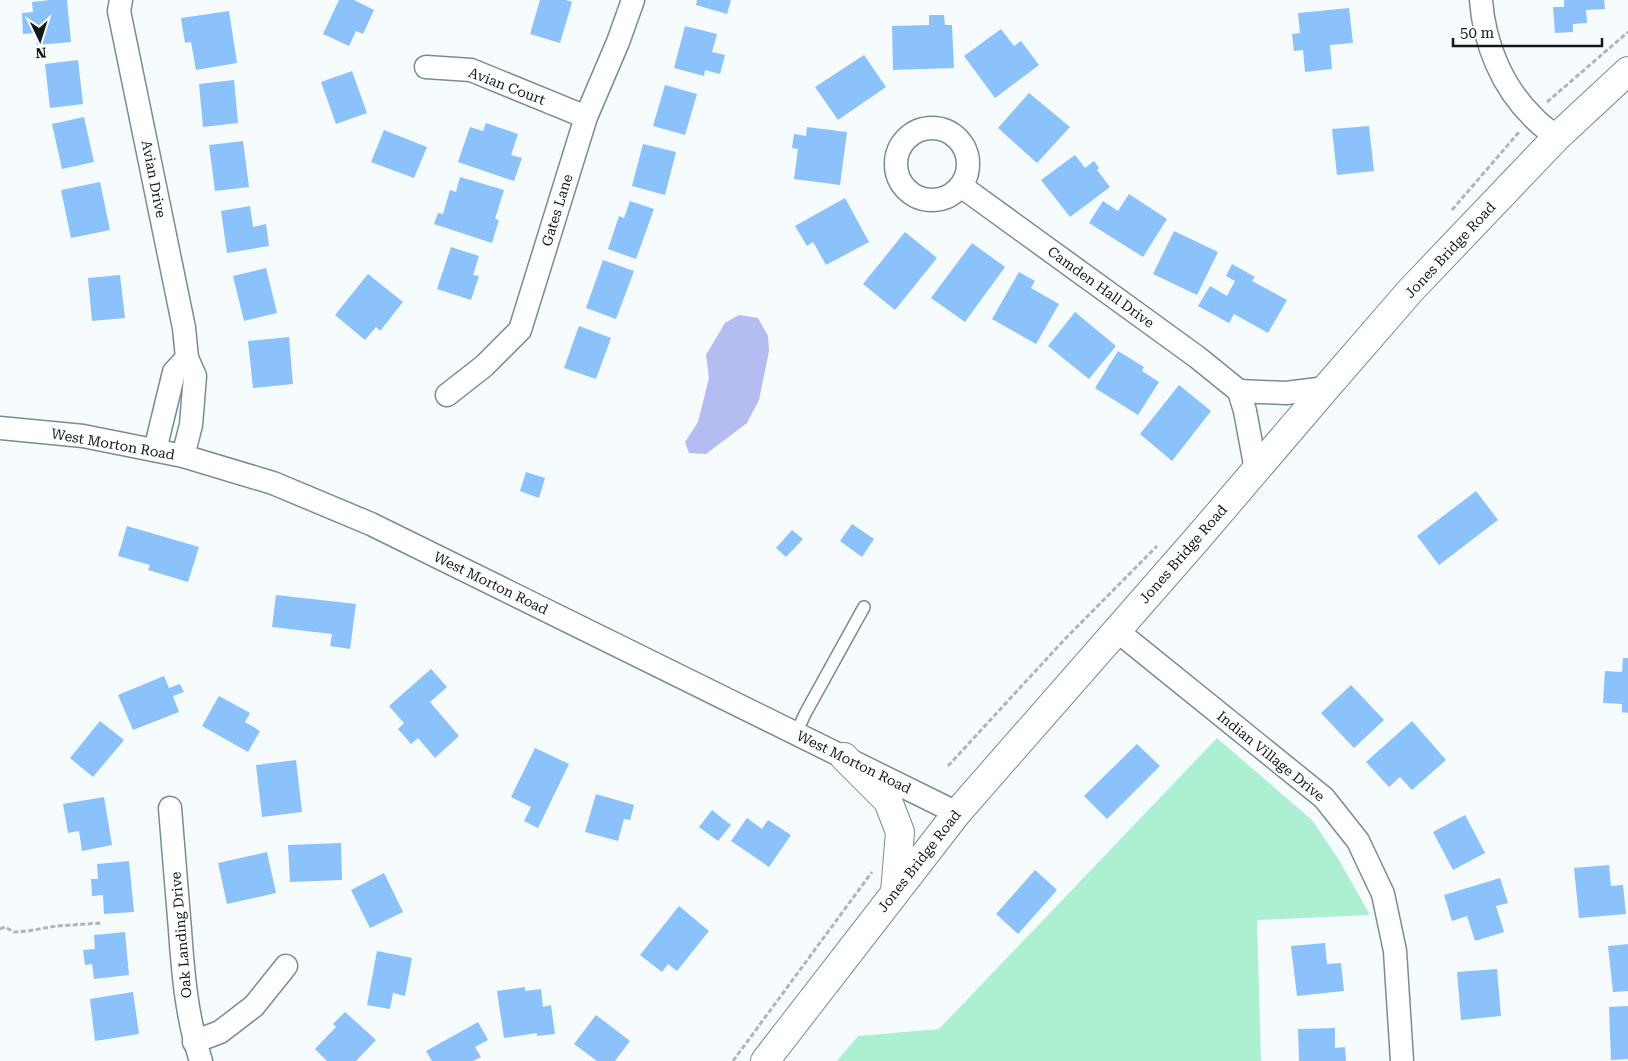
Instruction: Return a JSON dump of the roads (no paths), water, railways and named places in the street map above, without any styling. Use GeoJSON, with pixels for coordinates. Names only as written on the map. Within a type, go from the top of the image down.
{"type":"FeatureCollection","features":[{"type":"Feature","properties":{"kind":"main road","name":"Jones Bridge Road"},"geometry":{"type":"LineString","coordinates":[[765,1061],[957,813],[1411,290],[1557,137],[1628,71]]}},
{"type":"Feature","properties":{"kind":"main road"},"geometry":{"type":"LineString","coordinates":[[844,757],[888,801],[900,832],[895,892]]}},
{"type":"Feature","properties":{"kind":"street","name":"Avian Drive"},"geometry":{"type":"LineString","coordinates":[[121,0],[119,11],[182,318],[187,358],[196,376],[191,425],[183,456]]}},
{"type":"Feature","properties":{"kind":"street","name":"Gates Lane"},"geometry":{"type":"LineString","coordinates":[[447,395],[484,366],[520,330],[586,117],[618,42],[632,0]]}},
{"type":"Feature","properties":{"kind":"street"},"geometry":{"type":"LineString","coordinates":[[1481,0],[1487,39],[1498,68],[1513,94],[1533,118],[1557,137]]}},
{"type":"Feature","properties":{"kind":"street","name":"Avian Court"},"geometry":{"type":"LineString","coordinates":[[426,67],[471,70],[586,117]]}},
{"type":"Feature","properties":{"kind":"street","name":"Camden Hall Drive"},"geometry":{"type":"LineString","coordinates":[[960,186],[1198,357],[1239,391]]}},
{"type":"Feature","properties":{"kind":"street"},"geometry":{"type":"LineString","coordinates":[[155,450],[174,372],[187,358]]}},
{"type":"Feature","properties":{"kind":"street"},"geometry":{"type":"LineString","coordinates":[[1256,470],[1246,411],[1239,391],[1286,393],[1326,388]]}},
{"type":"Feature","properties":{"kind":"street","name":"West Morton Road"},"geometry":{"type":"LineString","coordinates":[[0,428],[83,436],[155,450],[183,456],[273,483],[371,524],[957,813]]}},
{"type":"Feature","properties":{"kind":"street","name":"Indian Village Drive"},"geometry":{"type":"LineString","coordinates":[[1116,630],[1324,798],[1358,841],[1383,894],[1395,951],[1402,1061]]}},
{"type":"Feature","properties":{"kind":"street","name":"Oak Landing Drive"},"geometry":{"type":"LineString","coordinates":[[170,808],[188,1009],[198,1051]]}},
{"type":"Feature","properties":{"kind":"street"},"geometry":{"type":"LineString","coordinates":[[198,1051],[254,1006],[286,966]]}},
{"type":"Feature","properties":{"kind":"lane"},"geometry":{"type":"LineString","coordinates":[[796,733],[864,607]]}},
{"type":"Feature","properties":{"kind":"water"},"geometry":{"type":"Polygon","coordinates":[[[739,315],[758,318],[768,336],[769,351],[759,400],[747,423],[706,454],[689,453],[685,442],[698,422],[709,378],[706,355],[725,323],[739,315]]]}}]}
